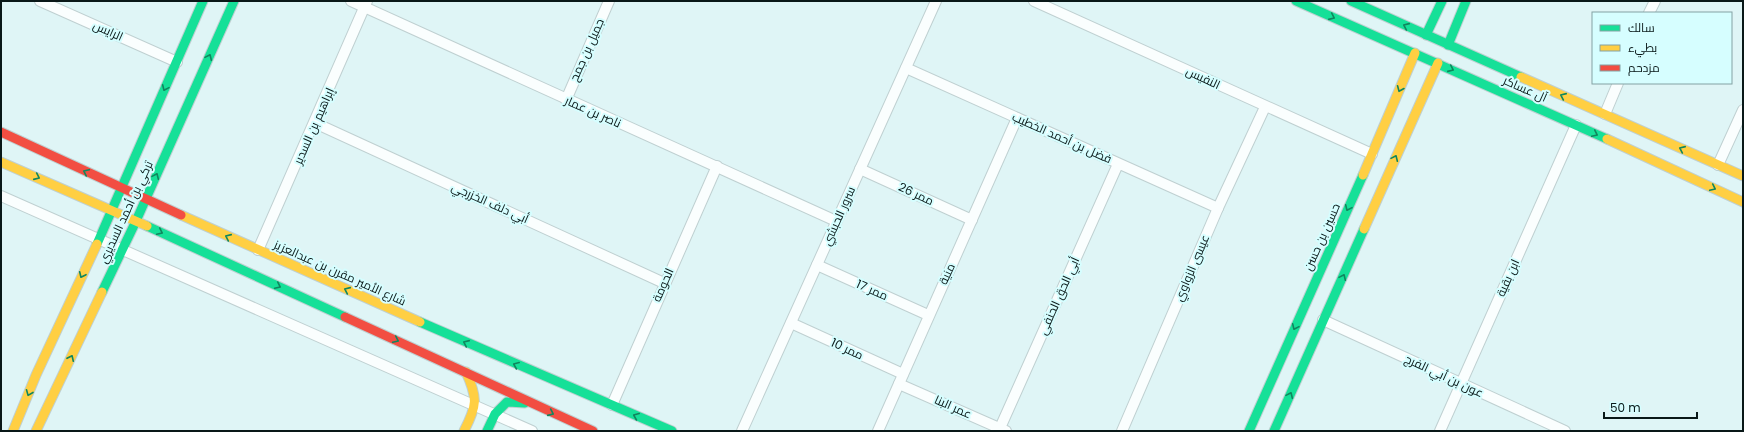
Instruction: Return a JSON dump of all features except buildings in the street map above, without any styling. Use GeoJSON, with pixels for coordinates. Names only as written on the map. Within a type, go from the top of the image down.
{"type":"FeatureCollection","features":[{"type":"Feature","properties":{"kind":"street","name":"الرايس"},"geometry":{"type":"LineString","coordinates":[[40,1],[176,62]]}},
{"type":"Feature","properties":{"kind":"street","name":"تركي بن أحمد السديري"},"geometry":{"type":"LineString","coordinates":[[13,431],[36,375],[112,210],[203,1]]}},
{"type":"Feature","properties":{"kind":"street","name":"تركي بن أحمد السديري"},"geometry":{"type":"LineString","coordinates":[[36,431],[136,221],[234,1]]}},
{"type":"Feature","properties":{"kind":"street","name":"ناصر بن عمار"},"geometry":{"type":"LineString","coordinates":[[351,1],[366,4],[566,100],[717,166],[836,221]]}},
{"type":"Feature","properties":{"kind":"street","name":"جميل بن جمح"},"geometry":{"type":"LineString","coordinates":[[566,100],[609,1]]}},
{"type":"Feature","properties":{"kind":"street","name":"سرور الحبشي"},"geometry":{"type":"LineString","coordinates":[[742,431],[936,1]]}},
{"type":"Feature","properties":{"kind":"street","name":"النفيس"},"geometry":{"type":"LineString","coordinates":[[1034,1],[1046,4],[1265,107],[1372,154]]}},
{"type":"Feature","properties":{"kind":"street","name":"آل عساكر"},"geometry":{"type":"LineString","coordinates":[[1296,1],[1576,125],[1743,202]]}},
{"type":"Feature","properties":{"kind":"street","name":"آل عساكر"},"geometry":{"type":"LineString","coordinates":[[1351,1],[1743,176]]}},
{"type":"Feature","properties":{"kind":"street"},"geometry":{"type":"LineString","coordinates":[[1426,35],[1443,1]]}},
{"type":"Feature","properties":{"kind":"street"},"geometry":{"type":"LineString","coordinates":[[1443,1],[1444,10],[1452,15],[1465,3]]}},
{"type":"Feature","properties":{"kind":"street"},"geometry":{"type":"LineString","coordinates":[[1650,12],[1655,1]]}},
{"type":"Feature","properties":{"kind":"street"},"geometry":{"type":"LineString","coordinates":[[1448,45],[1465,3]]}},
{"type":"Feature","properties":{"kind":"street","name":"إبراهيم بن السدير"},"geometry":{"type":"LineString","coordinates":[[258,250],[366,4]]}},
{"type":"Feature","properties":{"kind":"street","name":"حسين بن حسن"},"geometry":{"type":"LineString","coordinates":[[1249,431],[1372,154],[1415,53]]}},
{"type":"Feature","properties":{"kind":"street"},"geometry":{"type":"LineString","coordinates":[[1274,431],[1438,63]]}},
{"type":"Feature","properties":{"kind":"street","name":"فضل بن أحمد الخطيب"},"geometry":{"type":"LineString","coordinates":[[906,68],[1218,208]]}},
{"type":"Feature","properties":{"kind":"street"},"geometry":{"type":"LineString","coordinates":[[1605,114],[1618,84]]}},
{"type":"Feature","properties":{"kind":"street","name":"عيسى الزواوي"},"geometry":{"type":"LineString","coordinates":[[1122,431],[1218,208],[1265,107]]}},
{"type":"Feature","properties":{"kind":"street"},"geometry":{"type":"LineString","coordinates":[[1718,165],[1743,110]]}},
{"type":"Feature","properties":{"kind":"street","name":"منية"},"geometry":{"type":"LineString","coordinates":[[878,431],[928,315],[1017,118]]}},
{"type":"Feature","properties":{"kind":"street","name":"أبي دلف الخزرجي"},"geometry":{"type":"LineString","coordinates":[[315,123],[664,282]]}},
{"type":"Feature","properties":{"kind":"street","name":"ابن بقية"},"geometry":{"type":"LineString","coordinates":[[1440,431],[1576,125]]}},
{"type":"Feature","properties":{"kind":"street","name":"شارع الأمير مقرن بن عبدالعزيز"},"geometry":{"type":"LineString","coordinates":[[1,132],[258,250],[672,431]]}},
{"type":"Feature","properties":{"kind":"street"},"geometry":{"type":"LineString","coordinates":[[1,162],[112,210],[466,372],[528,403],[593,431]]}},
{"type":"Feature","properties":{"kind":"street","name":"أبي الحق الحنفي"},"geometry":{"type":"LineString","coordinates":[[1003,430],[1118,164]]}},
{"type":"Feature","properties":{"kind":"street","name":"الحومة"},"geometry":{"type":"LineString","coordinates":[[612,405],[664,282],[717,166]]}},
{"type":"Feature","properties":{"kind":"street","name":"ممر 26"},"geometry":{"type":"LineString","coordinates":[[860,169],[972,220]]}},
{"type":"Feature","properties":{"kind":"street"},"geometry":{"type":"LineString","coordinates":[[1,196],[532,431]]}},
{"type":"Feature","properties":{"kind":"street","name":"ممر 17"},"geometry":{"type":"LineString","coordinates":[[817,265],[928,315]]}},
{"type":"Feature","properties":{"kind":"street","name":"عون بن أبي الفرج"},"geometry":{"type":"LineString","coordinates":[[1323,320],[1565,431]]}},
{"type":"Feature","properties":{"kind":"street","name":"ممر 10"},"geometry":{"type":"LineString","coordinates":[[791,323],[903,374]]}},
{"type":"Feature","properties":{"kind":"street"},"geometry":{"type":"LineString","coordinates":[[464,431],[476,406],[474,389],[466,372]]}},
{"type":"Feature","properties":{"kind":"street","name":"عمر البنا"},"geometry":{"type":"LineString","coordinates":[[899,384],[1003,430]]}},
{"type":"Feature","properties":{"kind":"street"},"geometry":{"type":"LineString","coordinates":[[487,431],[494,414],[507,402],[528,403]]}},
{"type":"Feature","properties":{"kind":"traffic: fast"},"geometry":{"type":"LineString","coordinates":[[97,244],[203,1]]}},
{"type":"Feature","properties":{"kind":"traffic: fast"},"geometry":{"type":"LineString","coordinates":[[102,292],[136,221],[234,1]]}},
{"type":"Feature","properties":{"kind":"traffic: fast"},"geometry":{"type":"LineString","coordinates":[[1296,1],[1607,139]]}},
{"type":"Feature","properties":{"kind":"traffic: fast"},"geometry":{"type":"LineString","coordinates":[[1351,1],[1521,77]]}},
{"type":"Feature","properties":{"kind":"traffic: fast"},"geometry":{"type":"LineString","coordinates":[[1426,35],[1442,1]]}},
{"type":"Feature","properties":{"kind":"traffic: fast"},"geometry":{"type":"LineString","coordinates":[[1448,45],[1466,1]]}},
{"type":"Feature","properties":{"kind":"traffic: fast"},"geometry":{"type":"LineString","coordinates":[[1249,431],[1363,175]]}},
{"type":"Feature","properties":{"kind":"traffic: fast"},"geometry":{"type":"LineString","coordinates":[[147,226],[345,317]]}},
{"type":"Feature","properties":{"kind":"traffic: fast"},"geometry":{"type":"LineString","coordinates":[[1274,431],[1364,229]]}},
{"type":"Feature","properties":{"kind":"traffic: fast"},"geometry":{"type":"LineString","coordinates":[[420,322],[672,431]]}},
{"type":"Feature","properties":{"kind":"traffic: fast"},"geometry":{"type":"LineString","coordinates":[[487,431],[495,414],[507,402],[525,403]]}},
{"type":"Feature","properties":{"kind":"traffic: slow"},"geometry":{"type":"LineString","coordinates":[[1363,175],[1415,53]]}},
{"type":"Feature","properties":{"kind":"traffic: slow"},"geometry":{"type":"LineString","coordinates":[[1364,229],[1438,63]]}},
{"type":"Feature","properties":{"kind":"traffic: slow"},"geometry":{"type":"LineString","coordinates":[[1521,77],[1743,176]]}},
{"type":"Feature","properties":{"kind":"traffic: slow"},"geometry":{"type":"LineString","coordinates":[[1607,139],[1743,202]]}},
{"type":"Feature","properties":{"kind":"traffic: slow"},"geometry":{"type":"LineString","coordinates":[[1,162],[147,226]]}},
{"type":"Feature","properties":{"kind":"traffic: slow"},"geometry":{"type":"LineString","coordinates":[[181,215],[420,322]]}},
{"type":"Feature","properties":{"kind":"traffic: slow"},"geometry":{"type":"LineString","coordinates":[[13,431],[36,375],[97,244]]}},
{"type":"Feature","properties":{"kind":"traffic: slow"},"geometry":{"type":"LineString","coordinates":[[36,431],[102,292]]}},
{"type":"Feature","properties":{"kind":"traffic: slow"},"geometry":{"type":"LineString","coordinates":[[464,431],[474,408],[473,389],[466,372]]}},
{"type":"Feature","properties":{"kind":"traffic: jam"},"geometry":{"type":"LineString","coordinates":[[1,132],[181,215]]}},
{"type":"Feature","properties":{"kind":"traffic: jam"},"geometry":{"type":"LineString","coordinates":[[345,317],[593,431]]}}]}
